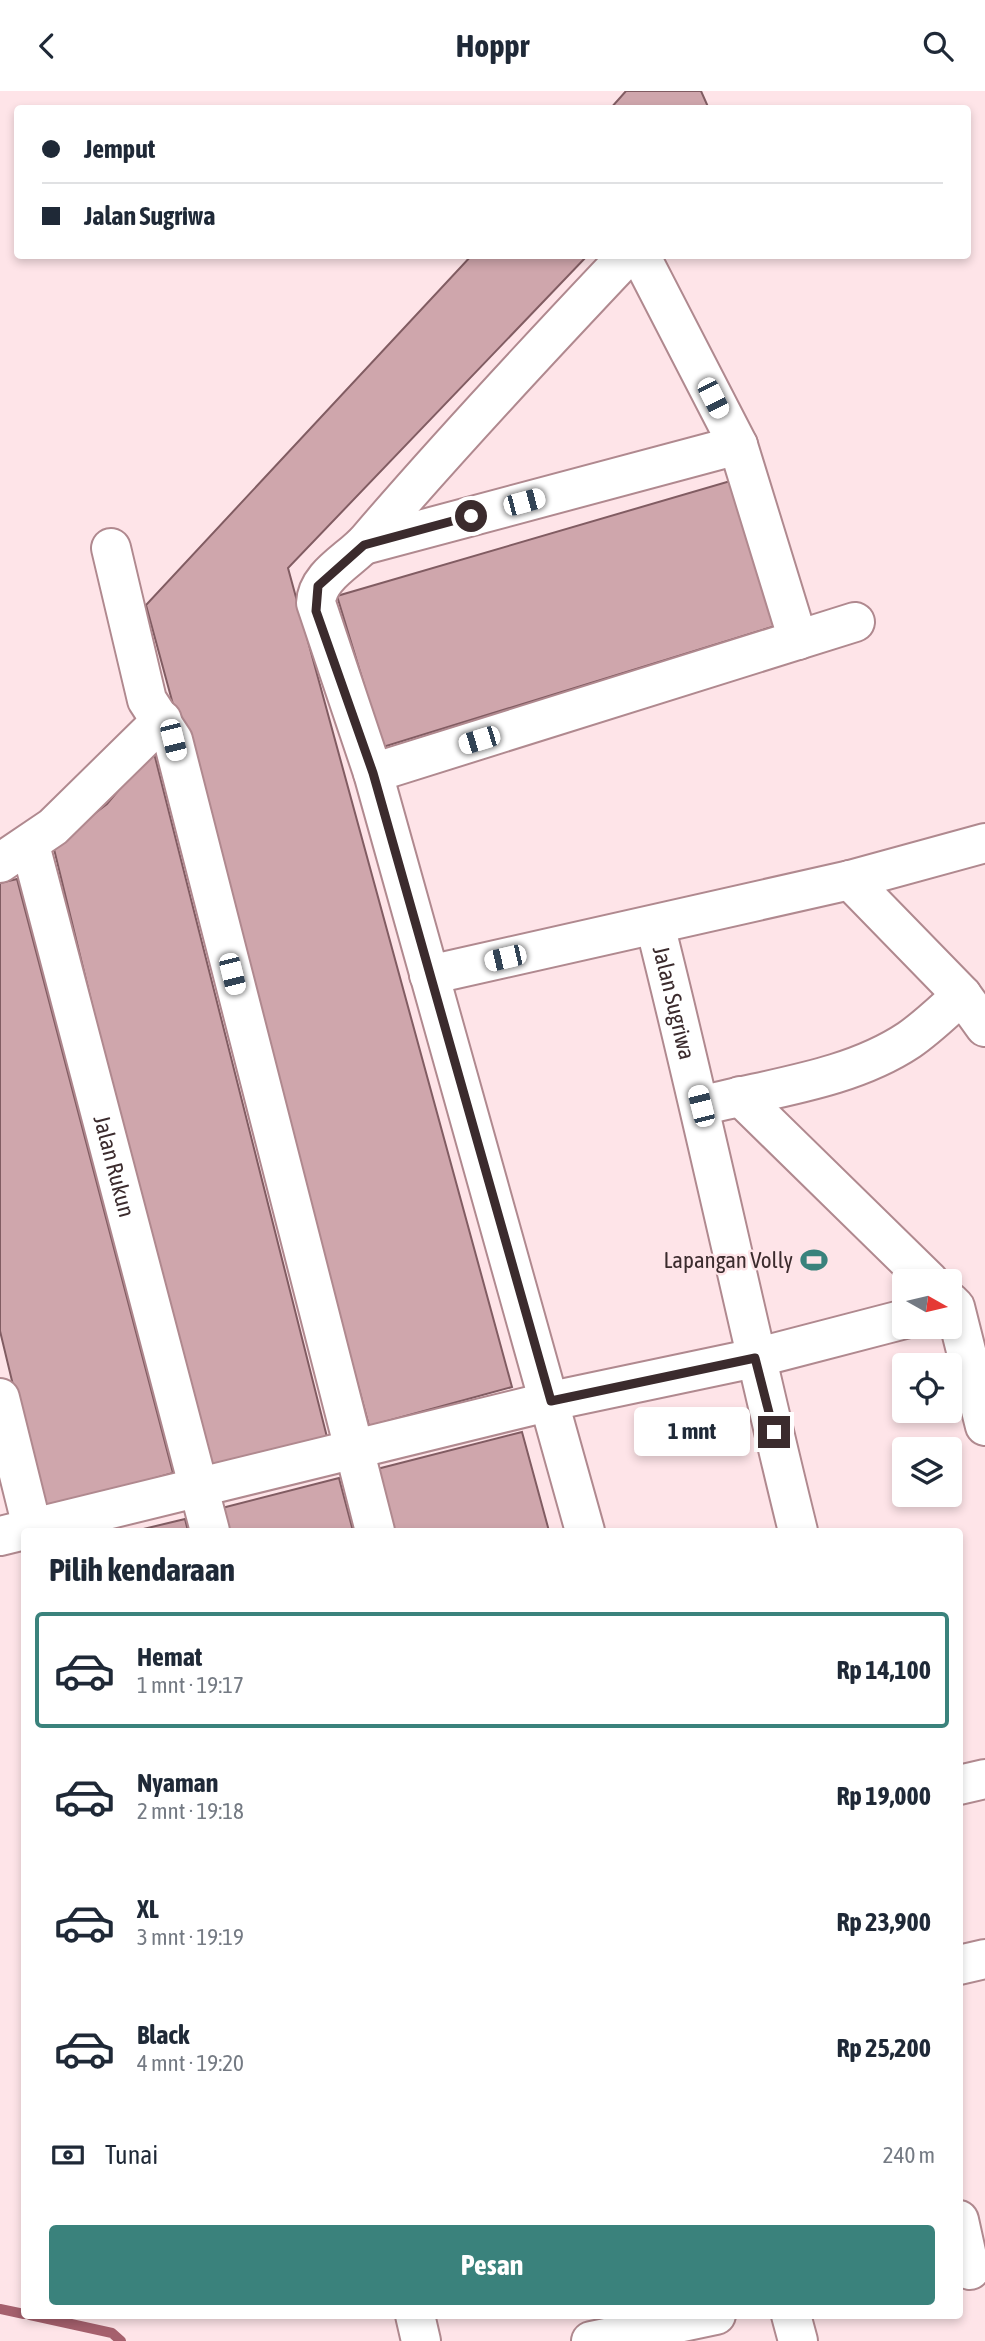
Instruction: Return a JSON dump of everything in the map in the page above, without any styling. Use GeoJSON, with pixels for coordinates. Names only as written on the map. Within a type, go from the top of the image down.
{"type":"FeatureCollection","features":[{"type":"Feature","properties":{"kind":"street"},"geometry":{"type":"LineString","coordinates":[[584,1528],[551,1401],[373,773],[316,611],[318,586],[364,545],[466,426],[624,259]]}},
{"type":"Feature","properties":{"kind":"street"},"geometry":{"type":"LineString","coordinates":[[642,259],[738,445],[798,641]]}},
{"type":"Feature","properties":{"kind":"street"},"geometry":{"type":"LineString","coordinates":[[364,545],[738,445]]}},
{"type":"Feature","properties":{"kind":"street"},"geometry":{"type":"LineString","coordinates":[[111,548],[132,649],[147,700],[173,740],[374,1528]]}},
{"type":"Feature","properties":{"kind":"street"},"geometry":{"type":"LineString","coordinates":[[373,773],[855,622]]}},
{"type":"Feature","properties":{"kind":"street"},"geometry":{"type":"LineString","coordinates":[[15,854],[53,827],[162,720]]}},
{"type":"Feature","properties":{"kind":"street"},"geometry":{"type":"LineString","coordinates":[[429,975],[850,880],[985,843]]}},
{"type":"Feature","properties":{"kind":"street","name":"Jalan Rukun"},"geometry":{"type":"LineString","coordinates":[[15,854],[209,1528]]}},
{"type":"Feature","properties":{"kind":"street"},"geometry":{"type":"LineString","coordinates":[[850,880],[962,995],[985,1027]]}},
{"type":"Feature","properties":{"kind":"street","name":"Jalan Sugriwa"},"geometry":{"type":"LineString","coordinates":[[655,925],[701,1106],[755,1358],[797,1528]]}},
{"type":"Feature","properties":{"kind":"street"},"geometry":{"type":"LineString","coordinates":[[701,1106],[843,1071],[878,1057],[909,1040],[962,995]]}},
{"type":"Feature","properties":{"kind":"street"},"geometry":{"type":"LineString","coordinates":[[740,1096],[922,1269]]}},
{"type":"Feature","properties":{"kind":"street"},"geometry":{"type":"LineString","coordinates":[[38,1528],[551,1401],[755,1358],[892,1322]]}},
{"type":"Feature","properties":{"kind":"street"},"geometry":{"type":"LineString","coordinates":[[962,1332],[985,1426]]}},
{"type":"Feature","properties":{"kind":"street"},"geometry":{"type":"LineString","coordinates":[[0,1398],[21,1528]]}},
{"type":"Feature","properties":{"kind":"street"},"geometry":{"type":"LineString","coordinates":[[963,1784],[985,1779]]}},
{"type":"Feature","properties":{"kind":"street"},"geometry":{"type":"LineString","coordinates":[[963,1964],[985,1959]]}},
{"type":"Feature","properties":{"kind":"street"},"geometry":{"type":"LineString","coordinates":[[963,2238],[970,2270]]}},
{"type":"Feature","properties":{"kind":"street"},"geometry":{"type":"LineString","coordinates":[[416,2319],[421,2341]]}},
{"type":"Feature","properties":{"kind":"street"},"geometry":{"type":"LineString","coordinates":[[591,2341],[697,2319]]}},
{"type":"Feature","properties":{"kind":"street"},"geometry":{"type":"LineString","coordinates":[[792,2319],[798,2341]]}},
{"type":"Feature","properties":{"kind":"building"},"geometry":{"type":"Polygon","coordinates":[[[626,91],[701,91],[707,105],[614,105],[626,91]]]}},
{"type":"Feature","properties":{"kind":"building"},"geometry":{"type":"Polygon","coordinates":[[[468,259],[584,259],[288,568],[512,1387],[369,1426],[146,605],[468,259]]]}},
{"type":"Feature","properties":{"kind":"building"},"geometry":{"type":"Polygon","coordinates":[[[744,477],[782,624],[383,747],[337,596],[744,477]]]}},
{"type":"Feature","properties":{"kind":"building"},"geometry":{"type":"Polygon","coordinates":[[[153,749],[328,1441],[206,1471],[53,845],[107,804],[153,749]]]}},
{"type":"Feature","properties":{"kind":"building"},"geometry":{"type":"Polygon","coordinates":[[[17,879],[173,1473],[43,1510],[0,1331],[0,883],[17,879]]]}},
{"type":"Feature","properties":{"kind":"building"},"geometry":{"type":"Polygon","coordinates":[[[522,1432],[548,1528],[393,1528],[377,1469],[522,1432]]]}},
{"type":"Feature","properties":{"kind":"building"},"geometry":{"type":"Polygon","coordinates":[[[339,1478],[352,1528],[223,1528],[218,1509],[339,1478]]]}},
{"type":"Feature","properties":{"kind":"building"},"geometry":{"type":"Polygon","coordinates":[[[185,1519],[187,1528],[148,1528],[185,1519]]]}},
{"type":"Feature","properties":{"kind":"waterway"},"geometry":{"type":"LineString","coordinates":[[0,2309],[21,2313]]}},
{"type":"Feature","properties":{"kind":"waterway"},"geometry":{"type":"LineString","coordinates":[[48,2319],[112,2333],[121,2341]]}},
{"type":"Feature","properties":{"kind":"place","name":"Lapangan Volly"},"geometry":{"type":"Point","coordinates":[814,1260]}},
{"type":"Feature","properties":{"kind":"route"},"geometry":{"type":"LineString","coordinates":[[471,516],[364,545],[318,586],[316,611],[373,773],[551,1401],[755,1358],[774,1432]]}}]}
